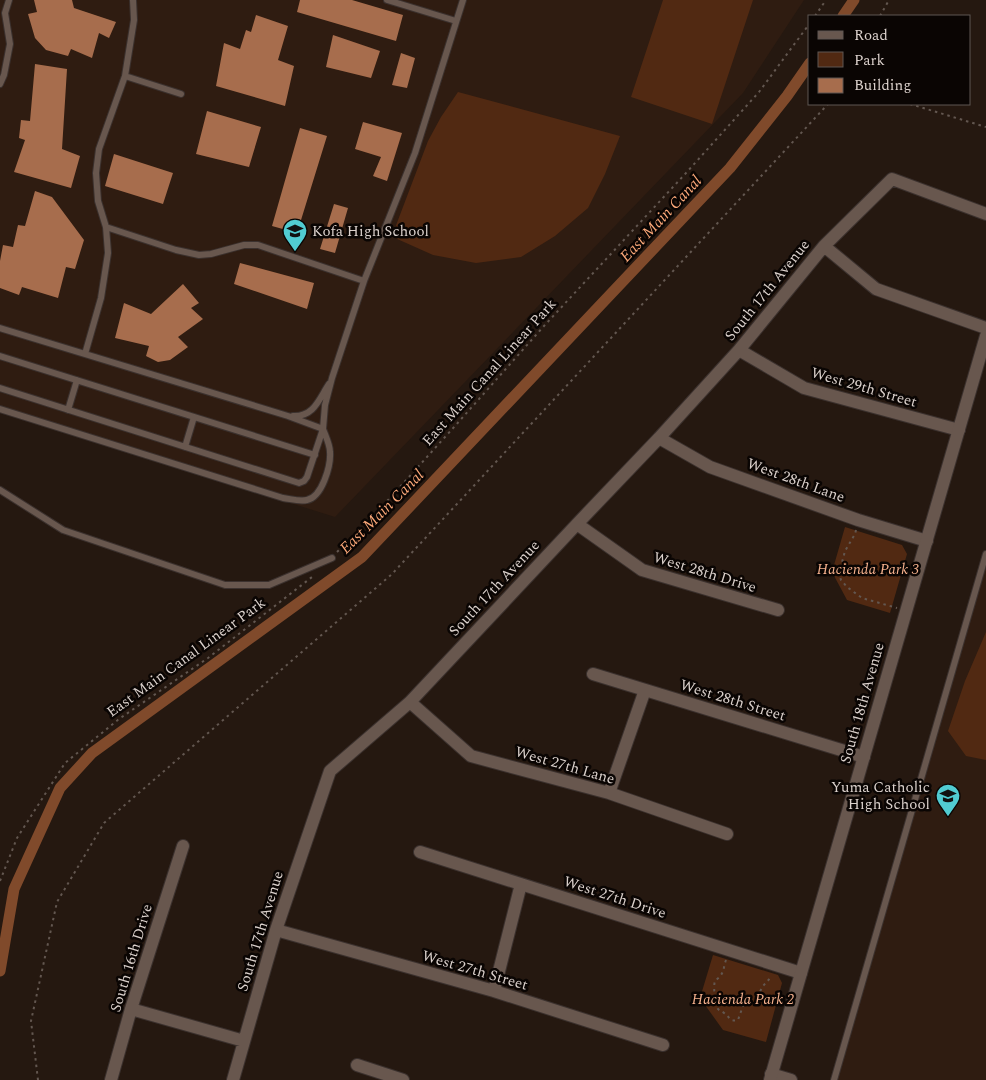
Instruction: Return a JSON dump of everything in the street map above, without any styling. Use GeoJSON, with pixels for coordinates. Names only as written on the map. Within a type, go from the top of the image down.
{"type":"FeatureCollection","features":[{"type":"Feature","properties":{"kind":"street","name":"South 17th Avenue"},"geometry":{"type":"LineString","coordinates":[[233,1080],[276,930],[330,771],[410,702],[659,438],[739,350],[824,246],[892,180],[986,214]]}},
{"type":"Feature","properties":{"kind":"street"},"geometry":{"type":"LineString","coordinates":[[824,246],[876,289],[986,328]]}},
{"type":"Feature","properties":{"kind":"street","name":"South 18th Avenue"},"geometry":{"type":"LineString","coordinates":[[771,1077],[986,336]]}},
{"type":"Feature","properties":{"kind":"street","name":"West 29th Street"},"geometry":{"type":"LineString","coordinates":[[739,350],[804,388],[959,430]]}},
{"type":"Feature","properties":{"kind":"street","name":"West 28th Lane"},"geometry":{"type":"LineString","coordinates":[[659,438],[710,467],[858,520],[926,541]]}},
{"type":"Feature","properties":{"kind":"street","name":"West 28th Drive"},"geometry":{"type":"LineString","coordinates":[[577,524],[642,570],[778,610]]}},
{"type":"Feature","properties":{"kind":"street","name":"West 28th Street"},"geometry":{"type":"LineString","coordinates":[[593,674],[864,757]]}},
{"type":"Feature","properties":{"kind":"street"},"geometry":{"type":"LineString","coordinates":[[609,794],[645,690]]}},
{"type":"Feature","properties":{"kind":"street","name":"West 27th Lane"},"geometry":{"type":"LineString","coordinates":[[410,702],[471,756],[609,794],[727,834]]}},
{"type":"Feature","properties":{"kind":"street","name":"South 16th Drive"},"geometry":{"type":"LineString","coordinates":[[111,1080],[131,1009],[183,846]]}},
{"type":"Feature","properties":{"kind":"street","name":"West 27th Drive"},"geometry":{"type":"LineString","coordinates":[[420,852],[801,973]]}},
{"type":"Feature","properties":{"kind":"street"},"geometry":{"type":"LineString","coordinates":[[494,991],[521,884]]}},
{"type":"Feature","properties":{"kind":"street","name":"West 27th Street"},"geometry":{"type":"LineString","coordinates":[[276,930],[494,991],[663,1045]]}},
{"type":"Feature","properties":{"kind":"street"},"geometry":{"type":"LineString","coordinates":[[131,1009],[244,1041]]}},
{"type":"Feature","properties":{"kind":"street"},"geometry":{"type":"LineString","coordinates":[[357,1064],[403,1080]]}},
{"type":"Feature","properties":{"kind":"street"},"geometry":{"type":"LineString","coordinates":[[771,1077],[791,1080]]}},
{"type":"Feature","properties":{"kind":"lane"},"geometry":{"type":"LineString","coordinates":[[0,84],[4,75],[10,44],[5,13],[9,0]]}},
{"type":"Feature","properties":{"kind":"lane"},"geometry":{"type":"LineString","coordinates":[[85,354],[101,298],[108,253],[106,227],[98,201],[96,173],[100,150],[126,76],[134,20],[133,0]]}},
{"type":"Feature","properties":{"kind":"lane"},"geometry":{"type":"LineString","coordinates":[[387,0],[456,21]]}},
{"type":"Feature","properties":{"kind":"lane"},"geometry":{"type":"LineString","coordinates":[[0,388],[299,483],[304,481],[324,430],[325,405],[332,378],[364,280],[415,153],[463,0]]}},
{"type":"Feature","properties":{"kind":"lane"},"geometry":{"type":"LineString","coordinates":[[126,76],[181,94]]}},
{"type":"Feature","properties":{"kind":"lane"},"geometry":{"type":"LineString","coordinates":[[106,227],[176,250],[199,255],[244,245],[258,245],[364,280]]}},
{"type":"Feature","properties":{"kind":"lane"},"geometry":{"type":"LineString","coordinates":[[0,328],[288,416],[324,430],[330,447],[330,464],[324,483],[316,494],[308,500],[283,498],[0,409]]}},
{"type":"Feature","properties":{"kind":"lane"},"geometry":{"type":"LineString","coordinates":[[0,356],[315,455]]}},
{"type":"Feature","properties":{"kind":"lane"},"geometry":{"type":"LineString","coordinates":[[288,416],[307,414],[314,408],[332,378]]}},
{"type":"Feature","properties":{"kind":"lane"},"geometry":{"type":"LineString","coordinates":[[68,410],[77,380]]}},
{"type":"Feature","properties":{"kind":"lane"},"geometry":{"type":"LineString","coordinates":[[185,447],[194,417]]}},
{"type":"Feature","properties":{"kind":"lane"},"geometry":{"type":"LineString","coordinates":[[0,490],[63,530],[225,584],[269,585],[332,558]]}},
{"type":"Feature","properties":{"kind":"lane"},"geometry":{"type":"LineString","coordinates":[[834,1080],[986,554]]}},
{"type":"Feature","properties":{"kind":"path"},"geometry":{"type":"LineString","coordinates":[[815,15],[826,0]]}},
{"type":"Feature","properties":{"kind":"path"},"geometry":{"type":"LineString","coordinates":[[881,15],[889,0]]}},
{"type":"Feature","properties":{"kind":"path","name":"East Main Canal Linear Park"},"geometry":{"type":"LineString","coordinates":[[332,558],[379,510],[544,326],[700,159],[759,92],[808,26]]}},
{"type":"Feature","properties":{"kind":"path"},"geometry":{"type":"LineString","coordinates":[[38,1080],[31,1022],[57,902],[104,823],[392,574],[827,105]]}},
{"type":"Feature","properties":{"kind":"path"},"geometry":{"type":"LineString","coordinates":[[913,105],[986,127]]}},
{"type":"Feature","properties":{"kind":"path"},"geometry":{"type":"LineString","coordinates":[[858,520],[855,534],[845,551],[839,574],[841,580],[862,598],[906,610]]}},
{"type":"Feature","properties":{"kind":"path","name":"East Main Canal Linear Park"},"geometry":{"type":"LineString","coordinates":[[0,881],[17,838],[65,763],[119,719],[208,658],[318,572]]}},
{"type":"Feature","properties":{"kind":"path"},"geometry":{"type":"LineString","coordinates":[[728,950],[722,974],[714,985],[715,1002],[718,1009],[726,1013],[732,1020],[738,1020],[745,1000],[748,997],[758,995],[780,966]]}},
{"type":"Feature","properties":{"kind":"shaded area","name":"Kofa High School"},"geometry":{"type":"Polygon","coordinates":[[[0,0],[804,0],[743,93],[335,517],[0,412],[0,0]]]}},
{"type":"Feature","properties":{"kind":"shaded area","name":"Yuma Catholic High School"},"geometry":{"type":"Polygon","coordinates":[[[986,554],[986,1080],[834,1080],[986,554]]]}},
{"type":"Feature","properties":{"kind":"green space"},"geometry":{"type":"Polygon","coordinates":[[[663,0],[753,0],[712,124],[631,97],[663,0]]]}},
{"type":"Feature","properties":{"kind":"green space"},"geometry":{"type":"Polygon","coordinates":[[[458,92],[620,136],[605,174],[588,208],[555,236],[521,257],[476,263],[433,255],[395,238],[395,228],[428,141],[458,92]]]}},
{"type":"Feature","properties":{"kind":"green space","name":"Hacienda Park 3"},"geometry":{"type":"Polygon","coordinates":[[[845,527],[902,545],[907,554],[890,613],[847,600],[832,572],[845,527]]]}},
{"type":"Feature","properties":{"kind":"green space"},"geometry":{"type":"Polygon","coordinates":[[[986,632],[986,760],[966,756],[948,731],[965,681],[986,632]]]}},
{"type":"Feature","properties":{"kind":"green space","name":"Hacienda Park 2"},"geometry":{"type":"Polygon","coordinates":[[[713,955],[778,975],[782,983],[766,1042],[723,1030],[700,998],[713,955]]]}},
{"type":"Feature","properties":{"kind":"building"},"geometry":{"type":"Polygon","coordinates":[[[34,0],[72,0],[74,8],[116,22],[109,38],[99,33],[92,58],[71,49],[68,56],[46,50],[35,38],[28,14],[37,12],[34,0]]]}},
{"type":"Feature","properties":{"kind":"building"},"geometry":{"type":"Polygon","coordinates":[[[300,0],[352,0],[403,15],[396,41],[297,12],[300,0]]]}},
{"type":"Feature","properties":{"kind":"building"},"geometry":{"type":"Polygon","coordinates":[[[256,15],[288,26],[278,60],[294,66],[285,106],[216,86],[224,43],[240,49],[246,30],[251,32],[256,15]]]}},
{"type":"Feature","properties":{"kind":"building"},"geometry":{"type":"Polygon","coordinates":[[[333,35],[380,51],[371,78],[326,67],[333,35]]]}},
{"type":"Feature","properties":{"kind":"building"},"geometry":{"type":"Polygon","coordinates":[[[401,53],[415,58],[407,88],[392,85],[401,53]]]}},
{"type":"Feature","properties":{"kind":"building"},"geometry":{"type":"Polygon","coordinates":[[[35,64],[67,69],[62,149],[80,156],[71,188],[14,172],[25,140],[19,138],[21,120],[30,121],[35,64]]]}},
{"type":"Feature","properties":{"kind":"building"},"geometry":{"type":"Polygon","coordinates":[[[207,111],[261,127],[249,167],[196,154],[207,111]]]}},
{"type":"Feature","properties":{"kind":"building"},"geometry":{"type":"Polygon","coordinates":[[[363,122],[402,133],[387,181],[373,176],[381,157],[355,149],[363,122]]]}},
{"type":"Feature","properties":{"kind":"building"},"geometry":{"type":"Polygon","coordinates":[[[300,128],[327,136],[297,233],[272,226],[300,128]]]}},
{"type":"Feature","properties":{"kind":"building"},"geometry":{"type":"Polygon","coordinates":[[[114,154],[173,173],[163,204],[105,186],[114,154]]]}},
{"type":"Feature","properties":{"kind":"building"},"geometry":{"type":"Polygon","coordinates":[[[35,191],[52,197],[84,240],[75,269],[66,267],[58,298],[22,287],[19,295],[0,288],[0,261],[3,245],[13,247],[18,225],[25,226],[35,191]]]}},
{"type":"Feature","properties":{"kind":"building"},"geometry":{"type":"Polygon","coordinates":[[[334,204],[348,208],[335,253],[320,249],[334,204]]]}},
{"type":"Feature","properties":{"kind":"building"},"geometry":{"type":"Polygon","coordinates":[[[240,263],[314,283],[307,309],[234,284],[240,263]]]}},
{"type":"Feature","properties":{"kind":"building"},"geometry":{"type":"Polygon","coordinates":[[[183,284],[199,303],[191,308],[203,319],[178,337],[188,347],[170,360],[158,362],[146,356],[149,346],[115,338],[124,303],[151,314],[183,284]]]}},
{"type":"Feature","properties":{"kind":"waterway","name":"East Main Canal"},"geometry":{"type":"LineString","coordinates":[[844,15],[854,0]]}},
{"type":"Feature","properties":{"kind":"waterway","name":"East Main Canal"},"geometry":{"type":"LineString","coordinates":[[0,971],[14,889],[60,788],[92,753],[362,557],[730,168],[787,96],[808,66]]}},
{"type":"Feature","properties":{"kind":"place","name":"Kofa High School"},"geometry":{"type":"Point","coordinates":[295,252]}},
{"type":"Feature","properties":{"kind":"place","name":"Yuma Catholic High School"},"geometry":{"type":"Point","coordinates":[948,817]}}]}
